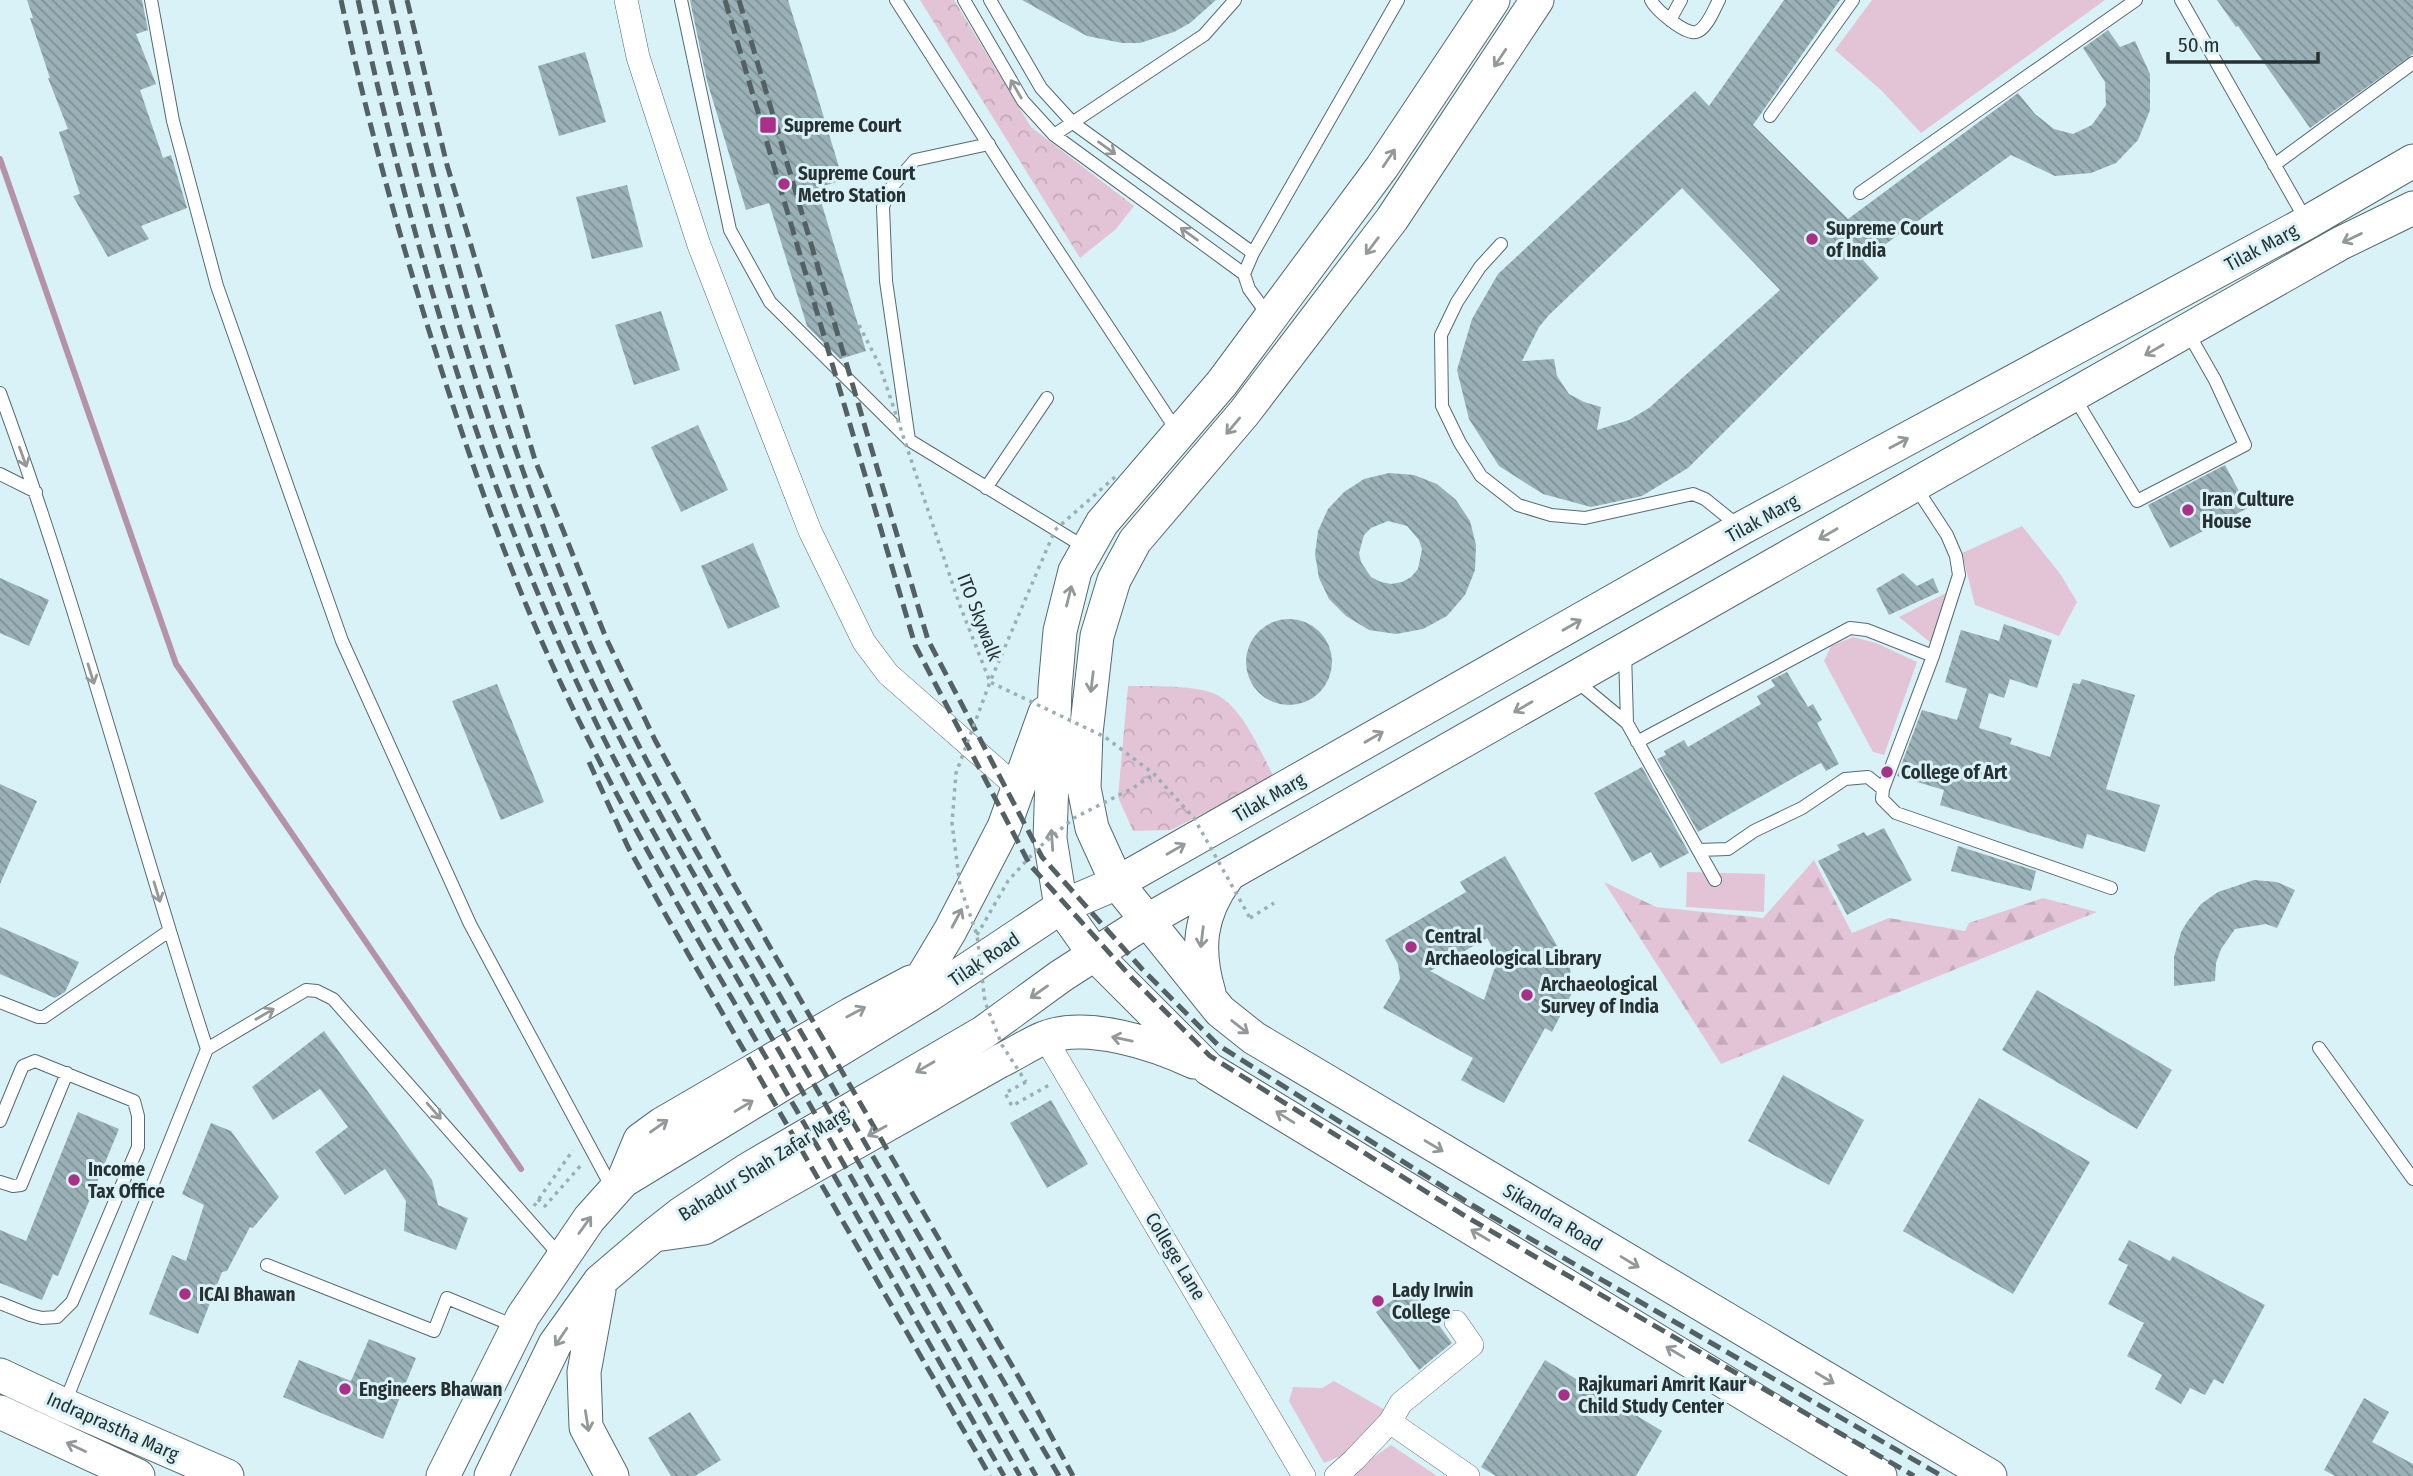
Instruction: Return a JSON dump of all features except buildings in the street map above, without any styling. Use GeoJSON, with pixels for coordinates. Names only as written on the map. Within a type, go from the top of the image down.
{"type":"FeatureCollection","features":[{"type":"Feature","properties":{"kind":"main road"},"geometry":{"type":"LineString","coordinates":[[1209,1069],[1095,955],[1059,898],[1051,839],[1055,688],[1060,631],[1075,571],[1101,523],[1222,383],[1382,167],[1493,0]]}},
{"type":"Feature","properties":{"kind":"main road","name":"Sikandra Road"},"geometry":{"type":"LineString","coordinates":[[1537,0],[1392,219],[1244,412],[1135,541],[1114,579],[1097,640],[1086,733],[1084,788],[1092,828],[1117,883],[1211,1001],[1254,1038],[1990,1476]]}},
{"type":"Feature","properties":{"kind":"main road","name":"Tilak Marg"},"geometry":{"type":"LineString","coordinates":[[1059,898],[1117,883],[1742,528],[2308,222],[2413,161]]}},
{"type":"Feature","properties":{"kind":"main road","name":"Tilak Marg"},"geometry":{"type":"LineString","coordinates":[[1095,955],[1148,920],[2340,243],[2413,208]]}},
{"type":"Feature","properties":{"kind":"main road"},"geometry":{"type":"LineString","coordinates":[[1851,469],[1874,508]]}},
{"type":"Feature","properties":{"kind":"main road"},"geometry":{"type":"LineString","coordinates":[[1060,631],[1097,640]]}},
{"type":"Feature","properties":{"kind":"main road"},"geometry":{"type":"LineString","coordinates":[[923,976],[950,931],[1004,827],[1055,688]]}},
{"type":"Feature","properties":{"kind":"main road"},"geometry":{"type":"LineString","coordinates":[[1211,1001],[1202,971],[1202,933],[1213,898],[1227,877]]}},
{"type":"Feature","properties":{"kind":"main road"},"geometry":{"type":"LineString","coordinates":[[443,1476],[517,1327],[589,1219],[619,1186],[640,1140],[662,1124],[840,1020],[923,976],[1015,914],[1059,898]]}},
{"type":"Feature","properties":{"kind":"main road","name":"Tilak Road"},"geometry":{"type":"LineString","coordinates":[[619,1186],[905,1009],[1059,898]]}},
{"type":"Feature","properties":{"kind":"main road"},"geometry":{"type":"LineString","coordinates":[[1000,1061],[984,1032],[1095,955]]}},
{"type":"Feature","properties":{"kind":"main road","name":"Bahadur Shah Zafar Marg"},"geometry":{"type":"LineString","coordinates":[[491,1476],[555,1344],[600,1281],[682,1213],[747,1170],[984,1032]]}},
{"type":"Feature","properties":{"kind":"main road"},"geometry":{"type":"LineString","coordinates":[[654,1235],[704,1228],[1045,1038],[1088,1033],[1118,1037],[1176,1054],[1209,1069],[1880,1476]]}},
{"type":"Feature","properties":{"kind":"main road"},"geometry":{"type":"LineString","coordinates":[[1256,1099],[1247,1090],[1245,1079],[1245,1070],[1250,1062],[1259,1056],[1271,1054],[1284,1057]]}},
{"type":"Feature","properties":{"kind":"main road"},"geometry":{"type":"LineString","coordinates":[[600,1281],[584,1372],[586,1427],[612,1476]]}},
{"type":"Feature","properties":{"kind":"main road","name":"Indraprastha Marg"},"geometry":{"type":"LineString","coordinates":[[0,1374],[227,1476]]}},
{"type":"Feature","properties":{"kind":"main road","name":"Indraprastha Marg"},"geometry":{"type":"LineString","coordinates":[[0,1412],[135,1475]]}},
{"type":"Feature","properties":{"kind":"street"},"geometry":{"type":"LineString","coordinates":[[626,0],[638,57],[699,245],[810,531],[864,642],[888,674],[1018,788]]}},
{"type":"Feature","properties":{"kind":"street","name":"College Lane"},"geometry":{"type":"LineString","coordinates":[[1045,1038],[1304,1476]]}},
{"type":"Feature","properties":{"kind":"street"},"geometry":{"type":"LineString","coordinates":[[1336,1476],[1390,1422],[1401,1403],[1472,1345],[1456,1322]]}},
{"type":"Feature","properties":{"kind":"street"},"geometry":{"type":"LineString","coordinates":[[1390,1422],[1468,1476]]}},
{"type":"Feature","properties":{"kind":"lane"},"geometry":{"type":"LineString","coordinates":[[151,0],[173,121],[217,286],[342,641],[470,924],[619,1186]]}},
{"type":"Feature","properties":{"kind":"lane"},"geometry":{"type":"LineString","coordinates":[[681,0],[730,230],[770,302],[909,440],[1087,549]]}},
{"type":"Feature","properties":{"kind":"lane"},"geometry":{"type":"LineString","coordinates":[[896,0],[1179,433]]}},
{"type":"Feature","properties":{"kind":"lane"},"geometry":{"type":"LineString","coordinates":[[964,0],[1023,102],[1054,135],[1244,274],[1250,289],[1271,318]]}},
{"type":"Feature","properties":{"kind":"lane"},"geometry":{"type":"LineString","coordinates":[[990,0],[1041,88],[1073,123],[1253,253]]}},
{"type":"Feature","properties":{"kind":"lane"},"geometry":{"type":"LineString","coordinates":[[1054,135],[1204,35],[1235,0]]}},
{"type":"Feature","properties":{"kind":"lane"},"geometry":{"type":"LineString","coordinates":[[1651,0],[1670,20],[1691,33],[1697,32],[1706,23],[1718,0]]}},
{"type":"Feature","properties":{"kind":"lane"},"geometry":{"type":"LineString","coordinates":[[1670,20],[1681,0]]}},
{"type":"Feature","properties":{"kind":"lane"},"geometry":{"type":"LineString","coordinates":[[1770,116],[1853,0]]}},
{"type":"Feature","properties":{"kind":"lane"},"geometry":{"type":"LineString","coordinates":[[1860,193],[2136,0]]}},
{"type":"Feature","properties":{"kind":"lane"},"geometry":{"type":"LineString","coordinates":[[2181,0],[2308,222]]}},
{"type":"Feature","properties":{"kind":"lane"},"geometry":{"type":"LineString","coordinates":[[1244,274],[1253,253],[1396,1]]}},
{"type":"Feature","properties":{"kind":"lane"},"geometry":{"type":"LineString","coordinates":[[2274,165],[2413,63]]}},
{"type":"Feature","properties":{"kind":"lane"},"geometry":{"type":"LineString","coordinates":[[909,440],[886,281],[883,207],[889,190],[915,160],[989,144]]}},
{"type":"Feature","properties":{"kind":"lane"},"geometry":{"type":"LineString","coordinates":[[1501,244],[1480,267],[1457,302],[1441,335],[1442,406],[1460,443],[1481,476],[1518,505],[1551,514],[1586,519],[1693,494],[1705,499],[1742,528]]}},
{"type":"Feature","properties":{"kind":"lane"},"geometry":{"type":"LineString","coordinates":[[2073,396],[2137,501],[2245,445],[2215,380],[2186,331]]}},
{"type":"Feature","properties":{"kind":"lane"},"geometry":{"type":"LineString","coordinates":[[0,393],[36,492],[206,1049]]}},
{"type":"Feature","properties":{"kind":"lane"},"geometry":{"type":"LineString","coordinates":[[986,488],[1047,398]]}},
{"type":"Feature","properties":{"kind":"lane"},"geometry":{"type":"LineString","coordinates":[[0,474],[36,492]]}},
{"type":"Feature","properties":{"kind":"lane"},"geometry":{"type":"LineString","coordinates":[[1914,485],[1947,535],[1956,556],[1959,575],[1933,656],[1883,789],[1882,799],[1896,813],[2111,888]]}},
{"type":"Feature","properties":{"kind":"lane"},"geometry":{"type":"LineString","coordinates":[[1637,742],[1850,628],[1867,630],[1933,656]]}},
{"type":"Feature","properties":{"kind":"lane"},"geometry":{"type":"LineString","coordinates":[[1625,650],[1627,723]]}},
{"type":"Feature","properties":{"kind":"lane"},"geometry":{"type":"LineString","coordinates":[[1574,678],[1627,723],[1715,880]]}},
{"type":"Feature","properties":{"kind":"lane"},"geometry":{"type":"LineString","coordinates":[[1699,850],[1728,849],[1754,831],[1802,808],[1845,779],[1868,777],[1883,789]]}},
{"type":"Feature","properties":{"kind":"lane"},"geometry":{"type":"LineString","coordinates":[[0,1002],[44,1017],[169,931]]}},
{"type":"Feature","properties":{"kind":"lane"},"geometry":{"type":"LineString","coordinates":[[64,1405],[206,1049],[306,990],[326,994],[418,1093],[562,1258]]}},
{"type":"Feature","properties":{"kind":"lane"},"geometry":{"type":"LineString","coordinates":[[2319,1048],[2413,1179]]}},
{"type":"Feature","properties":{"kind":"lane"},"geometry":{"type":"LineString","coordinates":[[0,1121],[23,1066],[34,1061],[134,1101],[138,1116],[138,1147],[68,1308],[57,1317],[42,1318],[0,1303]]}},
{"type":"Feature","properties":{"kind":"lane"},"geometry":{"type":"LineString","coordinates":[[0,1182],[13,1186],[22,1185],[67,1073]]}},
{"type":"Feature","properties":{"kind":"lane"},"geometry":{"type":"LineString","coordinates":[[267,1265],[434,1331],[447,1298],[517,1327]]}},
{"type":"Feature","properties":{"kind":"path","name":"ITO Skywalk"},"geometry":{"type":"LineString","coordinates":[[859,325],[879,364],[959,603],[990,682],[956,773],[952,823],[960,886],[977,935],[985,1002],[1002,1045],[1026,1082],[1005,1093],[1012,1106],[1068,1075]]}},
{"type":"Feature","properties":{"kind":"path"},"geometry":{"type":"LineString","coordinates":[[1115,477],[1055,530],[990,682],[1105,737],[1154,774],[1194,818],[1250,918],[1274,902]]}},
{"type":"Feature","properties":{"kind":"path"},"geometry":{"type":"LineString","coordinates":[[977,935],[1008,881],[1037,849],[1074,818],[1133,788],[1154,774]]}},
{"type":"Feature","properties":{"kind":"path"},"geometry":{"type":"LineString","coordinates":[[534,1208],[573,1150]]}},
{"type":"Feature","properties":{"kind":"path"},"geometry":{"type":"LineString","coordinates":[[538,1199],[545,1206],[583,1164]]}},
{"type":"Feature","properties":{"kind":"green space"},"geometry":{"type":"Polygon","coordinates":[[[920,0],[954,0],[1031,127],[1134,206],[1116,229],[1080,258],[920,0]]]}},
{"type":"Feature","properties":{"kind":"green space"},"geometry":{"type":"Polygon","coordinates":[[[1872,0],[2105,0],[1921,133],[1881,90],[1835,50],[1872,0]]]}},
{"type":"Feature","properties":{"kind":"green space"},"geometry":{"type":"Polygon","coordinates":[[[2022,526],[2061,575],[2077,602],[2059,636],[1975,605],[1962,553],[2022,526]]]}},
{"type":"Feature","properties":{"kind":"green space"},"geometry":{"type":"Polygon","coordinates":[[[1946,593],[1931,643],[1899,617],[1946,593]]]}},
{"type":"Feature","properties":{"kind":"green space"},"geometry":{"type":"Polygon","coordinates":[[[1853,637],[1876,643],[1917,662],[1884,755],[1873,752],[1824,661],[1831,646],[1853,637]]]}},
{"type":"Feature","properties":{"kind":"green space"},"geometry":{"type":"Polygon","coordinates":[[[1128,686],[1196,689],[1225,700],[1250,731],[1274,777],[1171,830],[1133,831],[1118,797],[1128,686]]]}},
{"type":"Feature","properties":{"kind":"green space"},"geometry":{"type":"Polygon","coordinates":[[[1814,860],[1852,933],[1889,918],[1965,931],[1969,923],[2043,898],[2097,912],[1721,1064],[1604,882],[1656,907],[1763,918],[1814,860]]]}},
{"type":"Feature","properties":{"kind":"green space"},"geometry":{"type":"Polygon","coordinates":[[[1687,872],[1765,874],[1764,912],[1686,907],[1687,872]]]}},
{"type":"Feature","properties":{"kind":"green space"},"geometry":{"type":"Polygon","coordinates":[[[1334,1381],[1387,1411],[1348,1453],[1324,1463],[1289,1401],[1293,1387],[1322,1388],[1334,1381]]]}},
{"type":"Feature","properties":{"kind":"green space"},"geometry":{"type":"Polygon","coordinates":[[[1391,1445],[1437,1476],[1347,1476],[1391,1445]]]}},
{"type":"Feature","properties":{"kind":"waterway"},"geometry":{"type":"LineString","coordinates":[[0,159],[176,664],[521,1169]]}},
{"type":"Feature","properties":{"kind":"railway"},"geometry":{"type":"LineString","coordinates":[[341,0],[388,190],[444,378],[493,522],[551,662],[598,759],[650,854],[1004,1476]]}},
{"type":"Feature","properties":{"kind":"railway"},"geometry":{"type":"LineString","coordinates":[[358,0],[398,167],[444,333],[499,495],[564,654],[611,752],[662,847],[1020,1476]]}},
{"type":"Feature","properties":{"kind":"railway"},"geometry":{"type":"LineString","coordinates":[[374,0],[414,164],[460,328],[514,489],[576,647],[666,826],[1036,1476]]}},
{"type":"Feature","properties":{"kind":"railway"},"geometry":{"type":"LineString","coordinates":[[391,0],[452,245],[501,406],[557,564],[589,641],[679,820],[1059,1476]]}},
{"type":"Feature","properties":{"kind":"railway"},"geometry":{"type":"LineString","coordinates":[[407,0],[447,165],[535,460],[606,638],[655,740],[733,883],[1029,1395],[1073,1476]]}},
{"type":"Feature","properties":{"kind":"railway"},"geometry":{"type":"LineString","coordinates":[[725,0],[915,645],[1030,865],[1132,978],[1210,1056],[1465,1216],[1914,1476]]}},
{"type":"Feature","properties":{"kind":"railway"},"geometry":{"type":"LineString","coordinates":[[739,0],[928,640],[1042,857],[1142,969],[1218,1045],[1472,1205],[1942,1476]]}},
{"type":"Feature","properties":{"kind":"railway"},"geometry":{"type":"LineString","coordinates":[[589,762],[628,847],[668,919],[990,1476]]}},
{"type":"Feature","properties":{"kind":"place","name":"Supreme Court"},"geometry":{"type":"Point","coordinates":[768,125]}},
{"type":"Feature","properties":{"kind":"place","name":"Supreme Court Metro Station"},"geometry":{"type":"Point","coordinates":[784,184]}},
{"type":"Feature","properties":{"kind":"place","name":"Supreme Court of India"},"geometry":{"type":"Point","coordinates":[1812,239]}},
{"type":"Feature","properties":{"kind":"place","name":"Iran Culture House"},"geometry":{"type":"Point","coordinates":[2188,510]}},
{"type":"Feature","properties":{"kind":"place","name":"College of Art"},"geometry":{"type":"Point","coordinates":[1887,772]}},
{"type":"Feature","properties":{"kind":"place","name":"Central Archaeological Library"},"geometry":{"type":"Point","coordinates":[1411,947]}},
{"type":"Feature","properties":{"kind":"place","name":"Archaeological Survey of India"},"geometry":{"type":"Point","coordinates":[1527,995]}},
{"type":"Feature","properties":{"kind":"place","name":"Income Tax Office"},"geometry":{"type":"Point","coordinates":[74,1180]}},
{"type":"Feature","properties":{"kind":"place","name":"ICAI Bhawan"},"geometry":{"type":"Point","coordinates":[185,1294]}},
{"type":"Feature","properties":{"kind":"place","name":"Lady Irwin College"},"geometry":{"type":"Point","coordinates":[1378,1301]}},
{"type":"Feature","properties":{"kind":"place","name":"Engineers Bhawan"},"geometry":{"type":"Point","coordinates":[345,1389]}},
{"type":"Feature","properties":{"kind":"place","name":"Rajkumari Amrit Kaur Child Study Center"},"geometry":{"type":"Point","coordinates":[1564,1395]}}]}
